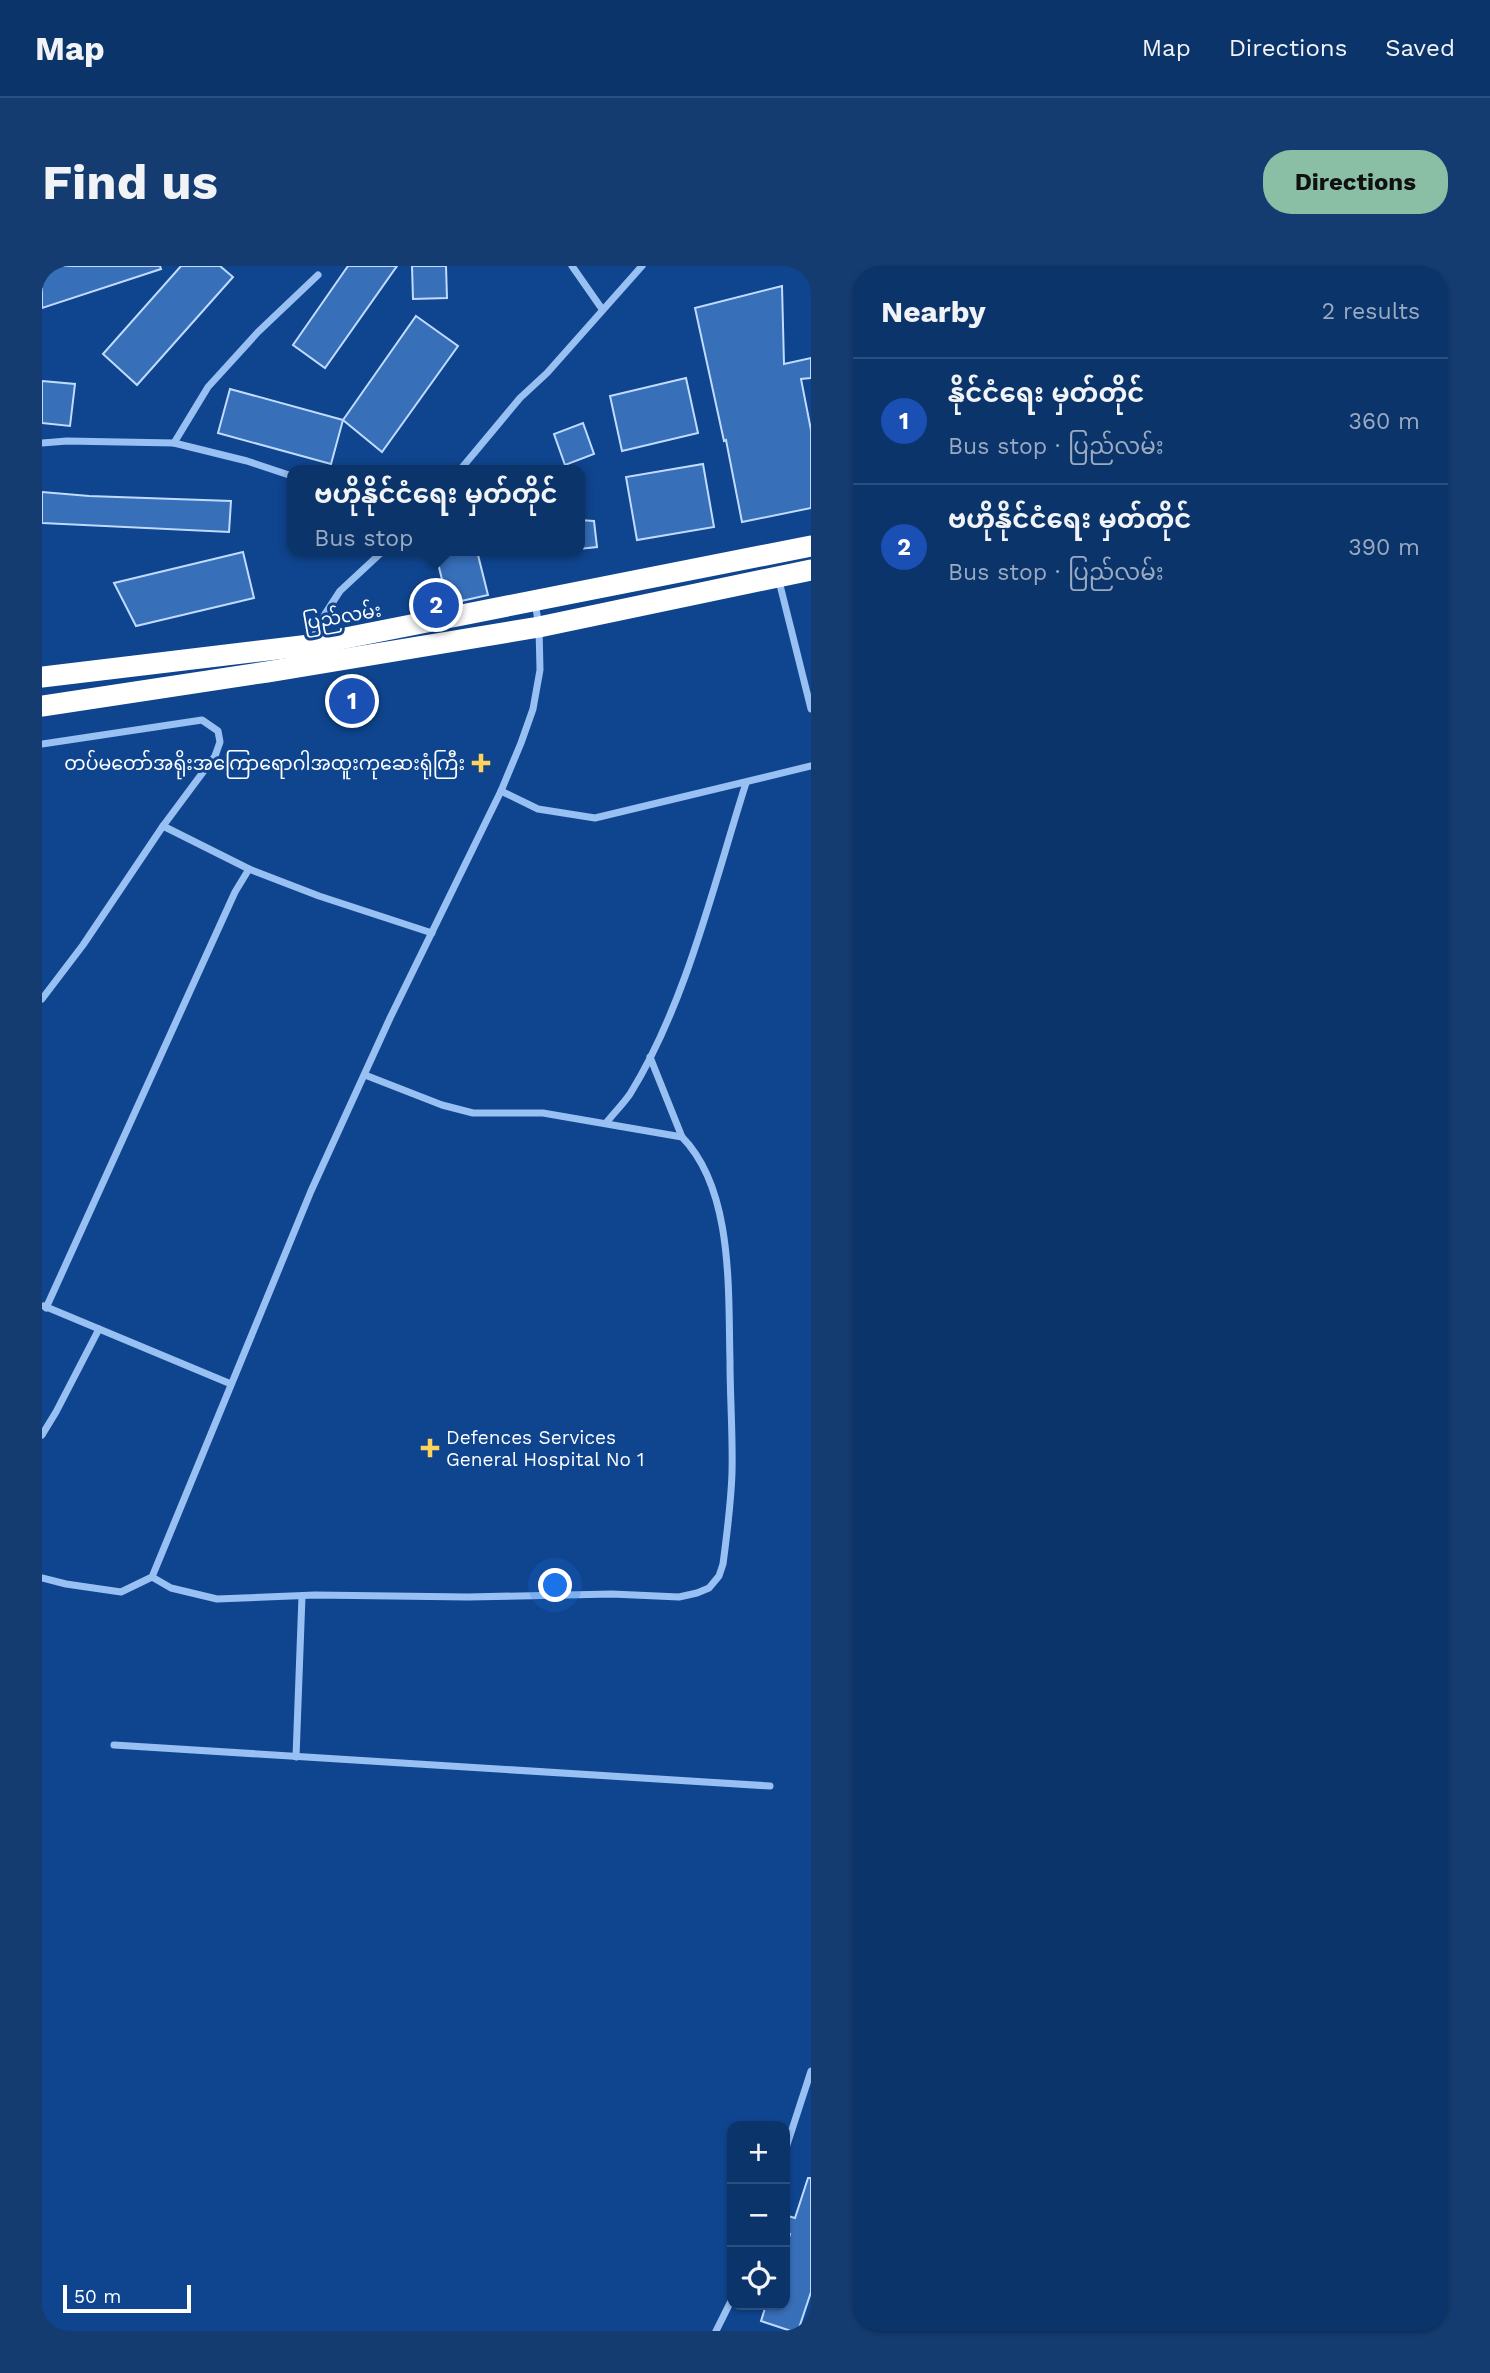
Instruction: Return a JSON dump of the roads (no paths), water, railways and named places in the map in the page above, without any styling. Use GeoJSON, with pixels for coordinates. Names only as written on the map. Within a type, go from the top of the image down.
{"type":"FeatureCollection","features":[{"type":"Feature","properties":{"kind":"highway","name":"ပြည်လမ်း"},"geometry":{"type":"LineString","coordinates":[[42,677],[312,655],[535,602],[811,546]]}},
{"type":"Feature","properties":{"kind":"highway"},"geometry":{"type":"LineString","coordinates":[[42,706],[312,655],[539,627],[811,570]]}},
{"type":"Feature","properties":{"kind":"street"},"geometry":{"type":"LineString","coordinates":[[464,465],[520,398],[547,373],[642,266]]}},
{"type":"Feature","properties":{"kind":"street"},"geometry":{"type":"LineString","coordinates":[[574,267],[603,309]]}},
{"type":"Feature","properties":{"kind":"street"},"geometry":{"type":"LineString","coordinates":[[174,443],[208,387],[258,332],[318,275]]}},
{"type":"Feature","properties":{"kind":"street"},"geometry":{"type":"LineString","coordinates":[[42,443],[174,443],[247,461],[287,474]]}},
{"type":"Feature","properties":{"kind":"street"},"geometry":{"type":"LineString","coordinates":[[312,655],[325,614],[340,591],[378,556]]}},
{"type":"Feature","properties":{"kind":"street"},"geometry":{"type":"LineString","coordinates":[[778,577],[811,709]]}},
{"type":"Feature","properties":{"kind":"street"},"geometry":{"type":"LineString","coordinates":[[42,1578],[121,1592],[152,1577],[311,1191],[500,791],[533,709],[540,670],[539,627],[535,602]]}},
{"type":"Feature","properties":{"kind":"street"},"geometry":{"type":"LineString","coordinates":[[42,744],[202,720],[218,731],[220,742],[215,756],[42,999]]}},
{"type":"Feature","properties":{"kind":"street"},"geometry":{"type":"LineString","coordinates":[[500,791],[538,809],[595,818],[811,765]]}},
{"type":"Feature","properties":{"kind":"street"},"geometry":{"type":"LineString","coordinates":[[606,1123],[629,1096],[650,1057],[677,994],[708,907],[746,783]]}},
{"type":"Feature","properties":{"kind":"street"},"geometry":{"type":"LineString","coordinates":[[163,826],[249,869],[319,896],[432,933]]}},
{"type":"Feature","properties":{"kind":"street"},"geometry":{"type":"LineString","coordinates":[[231,1384],[44,1307],[235,892],[249,869]]}},
{"type":"Feature","properties":{"kind":"street"},"geometry":{"type":"LineString","coordinates":[[152,1577],[171,1588],[218,1599],[612,1594],[679,1597],[709,1588],[719,1576],[723,1564],[732,1473],[729,1294],[720,1215],[693,1148],[682,1137],[663,1096],[650,1057]]}},
{"type":"Feature","properties":{"kind":"street"},"geometry":{"type":"LineString","coordinates":[[365,1075],[442,1105],[473,1113],[543,1113],[682,1137]]}},
{"type":"Feature","properties":{"kind":"street"},"geometry":{"type":"LineString","coordinates":[[42,1434],[57,1412],[99,1329]]}},
{"type":"Feature","properties":{"kind":"street"},"geometry":{"type":"LineString","coordinates":[[296,1757],[302,1596]]}},
{"type":"Feature","properties":{"kind":"street"},"geometry":{"type":"LineString","coordinates":[[114,1745],[770,1786]]}},
{"type":"Feature","properties":{"kind":"street"},"geometry":{"type":"LineString","coordinates":[[790,2136],[811,2071]]}},
{"type":"Feature","properties":{"kind":"street"},"geometry":{"type":"LineString","coordinates":[[716,2331],[727,2308]]}},
{"type":"Feature","properties":{"kind":"place","name":"ဗဟိုနိုင်ငံရေး မှတ်တိုင်"},"geometry":{"type":"Point","coordinates":[436,605]}},
{"type":"Feature","properties":{"kind":"place","name":"နိုင်ငံရေး မှတ်တိုင်"},"geometry":{"type":"Point","coordinates":[352,701]}},
{"type":"Feature","properties":{"kind":"place","name":"တပ်မတော်အရိုးအကြောရောဂါအထူးကုဆေးရုံကြီး"},"geometry":{"type":"Point","coordinates":[481,763]}},
{"type":"Feature","properties":{"kind":"place","name":"Defences Services General Hospital No 1"},"geometry":{"type":"Point","coordinates":[430,1448]}}]}
